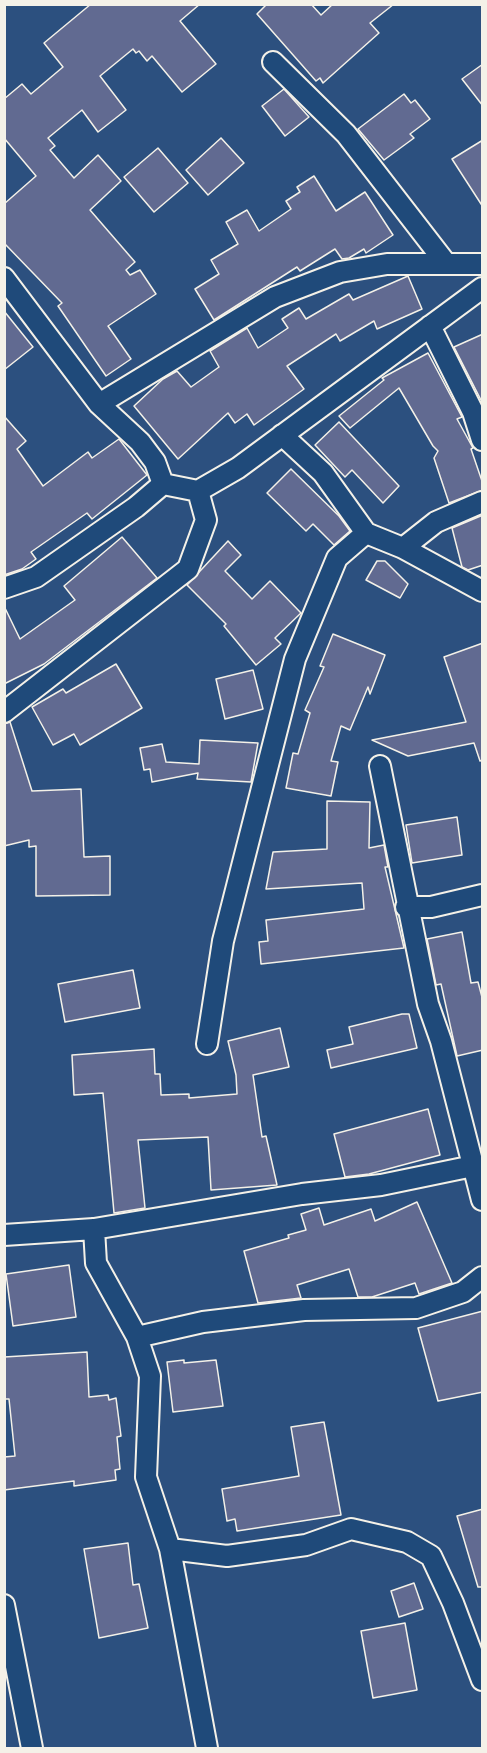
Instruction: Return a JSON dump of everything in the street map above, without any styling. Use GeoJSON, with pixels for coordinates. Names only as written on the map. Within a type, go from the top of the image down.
{"type":"FeatureCollection","features":[{"type":"Feature","properties":{"kind":"street"},"geometry":{"type":"LineString","coordinates":[[273,62],[346,134],[445,262]]}},
{"type":"Feature","properties":{"kind":"street"},"geometry":{"type":"LineString","coordinates":[[99,404],[276,297],[340,272],[387,264],[445,262],[483,264]]}},
{"type":"Feature","properties":{"kind":"street"},"geometry":{"type":"LineString","coordinates":[[4,278],[99,404],[150,455],[163,484]]}},
{"type":"Feature","properties":{"kind":"street"},"geometry":{"type":"LineString","coordinates":[[163,484],[198,491],[238,468],[483,288]]}},
{"type":"Feature","properties":{"kind":"street"},"geometry":{"type":"LineString","coordinates":[[430,326],[473,412],[483,440]]}},
{"type":"Feature","properties":{"kind":"street"},"geometry":{"type":"LineString","coordinates":[[282,435],[323,473],[366,533],[403,549],[483,591]]}},
{"type":"Feature","properties":{"kind":"street"},"geometry":{"type":"LineString","coordinates":[[4,588],[36,577],[136,507],[163,484]]}},
{"type":"Feature","properties":{"kind":"street"},"geometry":{"type":"LineString","coordinates":[[4,712],[188,569],[206,520],[198,491]]}},
{"type":"Feature","properties":{"kind":"street"},"geometry":{"type":"LineString","coordinates":[[403,549],[435,522],[483,502]]}},
{"type":"Feature","properties":{"kind":"street"},"geometry":{"type":"LineString","coordinates":[[207,1044],[223,941],[295,659],[338,558],[366,533]]}},
{"type":"Feature","properties":{"kind":"street"},"geometry":{"type":"LineString","coordinates":[[380,766],[406,907],[428,1004],[441,1041],[483,1200]]}},
{"type":"Feature","properties":{"kind":"street"},"geometry":{"type":"LineString","coordinates":[[406,907],[431,907],[483,895]]}},
{"type":"Feature","properties":{"kind":"street"},"geometry":{"type":"LineString","coordinates":[[4,1235],[94,1229],[164,1216],[381,1185],[473,1166]]}},
{"type":"Feature","properties":{"kind":"street"},"geometry":{"type":"LineString","coordinates":[[94,1229],[96,1263],[137,1337],[150,1376],[146,1477],[170,1549],[207,1749]]}},
{"type":"Feature","properties":{"kind":"street"},"geometry":{"type":"LineString","coordinates":[[137,1337],[203,1322],[304,1310],[416,1308],[463,1292],[483,1277]]}},
{"type":"Feature","properties":{"kind":"street"},"geometry":{"type":"LineString","coordinates":[[170,1549],[227,1556],[306,1545],[351,1529],[406,1542],[431,1556],[453,1603],[483,1680]]}},
{"type":"Feature","properties":{"kind":"street"},"geometry":{"type":"LineString","coordinates":[[4,1605],[32,1749]]}},
{"type":"Feature","properties":{"kind":"building"},"geometry":{"type":"Polygon","coordinates":[[[91,4],[200,4],[180,21],[216,64],[182,92],[152,56],[147,61],[139,51],[136,53],[133,49],[100,76],[126,110],[98,132],[82,110],[48,138],[55,146],[50,150],[74,178],[98,155],[121,181],[90,210],[135,262],[126,270],[130,275],[140,270],[156,294],[108,326],[131,359],[106,376],[58,306],[62,303],[4,243],[4,204],[36,176],[4,138],[4,99],[22,84],[31,94],[63,67],[44,43],[91,4]]]}},
{"type":"Feature","properties":{"kind":"building"},"geometry":{"type":"Polygon","coordinates":[[[267,4],[311,4],[321,15],[333,4],[394,4],[370,23],[379,33],[323,83],[320,78],[316,81],[257,14],[267,4]]]}},
{"type":"Feature","properties":{"kind":"building"},"geometry":{"type":"Polygon","coordinates":[[[483,64],[483,106],[462,79],[483,64]]]}},
{"type":"Feature","properties":{"kind":"building"},"geometry":{"type":"Polygon","coordinates":[[[284,89],[309,117],[285,136],[262,106],[284,89]]]}},
{"type":"Feature","properties":{"kind":"building"},"geometry":{"type":"Polygon","coordinates":[[[404,94],[411,103],[415,100],[430,119],[410,134],[414,138],[384,160],[358,129],[404,94]]]}},
{"type":"Feature","properties":{"kind":"building"},"geometry":{"type":"Polygon","coordinates":[[[221,138],[244,163],[208,195],[186,170],[221,138]]]}},
{"type":"Feature","properties":{"kind":"building"},"geometry":{"type":"Polygon","coordinates":[[[483,140],[483,207],[452,159],[483,140]]]}},
{"type":"Feature","properties":{"kind":"building"},"geometry":{"type":"Polygon","coordinates":[[[158,148],[188,183],[154,212],[124,177],[158,148]]]}},
{"type":"Feature","properties":{"kind":"building"},"geometry":{"type":"Polygon","coordinates":[[[314,176],[336,211],[365,192],[393,235],[366,253],[364,249],[349,258],[342,259],[335,249],[300,271],[297,267],[214,320],[195,289],[219,274],[211,260],[238,244],[226,222],[247,210],[259,231],[291,209],[286,201],[300,192],[297,187],[314,176]]]}},
{"type":"Feature","properties":{"kind":"building"},"geometry":{"type":"Polygon","coordinates":[[[408,276],[422,309],[377,329],[374,321],[340,341],[336,334],[287,366],[304,389],[254,425],[247,414],[235,423],[228,413],[178,459],[134,406],[163,379],[177,371],[191,387],[219,367],[210,351],[247,328],[258,348],[288,328],[282,319],[299,308],[306,319],[349,294],[353,300],[408,276]]]}},
{"type":"Feature","properties":{"kind":"building"},"geometry":{"type":"Polygon","coordinates":[[[4,311],[33,347],[4,370],[4,311]]]}},
{"type":"Feature","properties":{"kind":"building"},"geometry":{"type":"Polygon","coordinates":[[[483,334],[483,404],[454,347],[483,334]]]}},
{"type":"Feature","properties":{"kind":"building"},"geometry":{"type":"Polygon","coordinates":[[[428,353],[462,417],[457,419],[473,448],[471,449],[483,484],[483,490],[449,503],[434,458],[438,451],[399,388],[350,428],[339,416],[384,380],[382,378],[428,353]]]}},
{"type":"Feature","properties":{"kind":"building"},"geometry":{"type":"Polygon","coordinates":[[[4,416],[26,441],[17,449],[43,486],[88,452],[92,458],[119,439],[147,475],[92,519],[87,513],[31,552],[36,559],[22,569],[4,575],[4,416]]]}},
{"type":"Feature","properties":{"kind":"building"},"geometry":{"type":"Polygon","coordinates":[[[339,422],[399,486],[383,503],[352,470],[345,477],[315,445],[339,422]]]}},
{"type":"Feature","properties":{"kind":"building"},"geometry":{"type":"Polygon","coordinates":[[[291,469],[339,516],[350,531],[334,545],[313,524],[306,531],[267,493],[291,469]]]}},
{"type":"Feature","properties":{"kind":"building"},"geometry":{"type":"Polygon","coordinates":[[[483,515],[483,565],[468,570],[462,567],[452,528],[483,515]]]}},
{"type":"Feature","properties":{"kind":"building"},"geometry":{"type":"Polygon","coordinates":[[[122,537],[157,578],[44,664],[4,684],[4,606],[20,639],[75,600],[64,586],[122,537]]]}},
{"type":"Feature","properties":{"kind":"building"},"geometry":{"type":"Polygon","coordinates":[[[228,541],[241,555],[225,571],[252,599],[270,581],[301,613],[275,638],[281,644],[256,665],[224,626],[226,624],[187,585],[228,541]]]}},
{"type":"Feature","properties":{"kind":"building"},"geometry":{"type":"Polygon","coordinates":[[[377,561],[385,561],[408,584],[400,598],[366,580],[377,561]]]}},
{"type":"Feature","properties":{"kind":"building"},"geometry":{"type":"Polygon","coordinates":[[[333,634],[385,655],[370,694],[368,687],[350,730],[341,726],[331,761],[338,762],[331,796],[286,788],[293,753],[298,754],[310,713],[305,710],[324,667],[320,666],[333,634]]]}},
{"type":"Feature","properties":{"kind":"building"},"geometry":{"type":"Polygon","coordinates":[[[483,643],[483,760],[480,761],[474,743],[408,756],[372,740],[466,722],[444,657],[483,643]]]}},
{"type":"Feature","properties":{"kind":"building"},"geometry":{"type":"Polygon","coordinates":[[[116,664],[142,708],[80,745],[74,734],[53,745],[32,707],[63,689],[66,693],[116,664]]]}},
{"type":"Feature","properties":{"kind":"building"},"geometry":{"type":"Polygon","coordinates":[[[253,670],[263,709],[225,719],[216,679],[253,670]]]}},
{"type":"Feature","properties":{"kind":"building"},"geometry":{"type":"Polygon","coordinates":[[[10,722],[32,791],[81,789],[84,857],[110,856],[110,895],[36,896],[36,846],[29,847],[29,840],[4,846],[4,724],[10,722]]]}},
{"type":"Feature","properties":{"kind":"building"},"geometry":{"type":"Polygon","coordinates":[[[200,740],[258,743],[251,782],[197,779],[198,773],[152,782],[150,769],[144,770],[140,748],[162,744],[166,762],[199,764],[200,740]]]}},
{"type":"Feature","properties":{"kind":"building"},"geometry":{"type":"Polygon","coordinates":[[[327,801],[370,802],[369,848],[384,845],[388,867],[385,867],[404,948],[261,964],[259,942],[268,941],[266,920],[364,909],[362,883],[266,889],[273,852],[327,849],[327,801]]]}},
{"type":"Feature","properties":{"kind":"building"},"geometry":{"type":"Polygon","coordinates":[[[457,817],[462,855],[412,863],[406,825],[457,817]]]}},
{"type":"Feature","properties":{"kind":"building"},"geometry":{"type":"Polygon","coordinates":[[[462,932],[471,983],[478,982],[483,1001],[483,1050],[457,1056],[441,984],[436,985],[427,939],[462,932]]]}},
{"type":"Feature","properties":{"kind":"building"},"geometry":{"type":"Polygon","coordinates":[[[133,970],[140,1008],[65,1022],[58,984],[133,970]]]}},
{"type":"Feature","properties":{"kind":"building"},"geometry":{"type":"Polygon","coordinates":[[[409,1014],[417,1048],[331,1068],[327,1050],[353,1044],[349,1027],[409,1014]]]}},
{"type":"Feature","properties":{"kind":"building"},"geometry":{"type":"Polygon","coordinates":[[[280,1028],[289,1067],[253,1075],[262,1137],[266,1136],[277,1185],[211,1190],[208,1137],[138,1140],[145,1208],[114,1213],[103,1093],[74,1095],[72,1055],[154,1049],[155,1074],[160,1074],[161,1095],[189,1094],[189,1098],[237,1094],[236,1075],[228,1041],[280,1028]]]}},
{"type":"Feature","properties":{"kind":"building"},"geometry":{"type":"Polygon","coordinates":[[[428,1109],[440,1155],[369,1174],[345,1177],[334,1134],[428,1109]]]}},
{"type":"Feature","properties":{"kind":"building"},"geometry":{"type":"Polygon","coordinates":[[[417,1202],[452,1283],[419,1294],[415,1283],[372,1297],[358,1297],[349,1269],[297,1285],[301,1298],[258,1303],[244,1251],[289,1238],[288,1235],[306,1230],[301,1214],[319,1208],[324,1225],[371,1209],[375,1221],[417,1202]]]}},
{"type":"Feature","properties":{"kind":"building"},"geometry":{"type":"Polygon","coordinates":[[[69,1265],[76,1317],[13,1326],[6,1274],[69,1265]]]}},
{"type":"Feature","properties":{"kind":"building"},"geometry":{"type":"Polygon","coordinates":[[[483,1311],[483,1392],[438,1401],[418,1328],[483,1311]]]}},
{"type":"Feature","properties":{"kind":"building"},"geometry":{"type":"Polygon","coordinates":[[[87,1352],[89,1397],[108,1395],[109,1400],[116,1398],[121,1436],[117,1437],[120,1469],[115,1470],[116,1480],[74,1486],[74,1481],[4,1490],[4,1457],[15,1456],[9,1399],[4,1399],[4,1357],[87,1352]]]}},
{"type":"Feature","properties":{"kind":"building"},"geometry":{"type":"Polygon","coordinates":[[[184,1360],[184,1363],[216,1360],[223,1406],[173,1412],[167,1362],[184,1360]]]}},
{"type":"Feature","properties":{"kind":"building"},"geometry":{"type":"Polygon","coordinates":[[[324,1422],[341,1515],[237,1531],[235,1519],[227,1521],[222,1489],[299,1476],[291,1427],[324,1422]]]}},
{"type":"Feature","properties":{"kind":"building"},"geometry":{"type":"Polygon","coordinates":[[[483,1509],[483,1587],[478,1587],[457,1516],[483,1509]]]}},
{"type":"Feature","properties":{"kind":"building"},"geometry":{"type":"Polygon","coordinates":[[[128,1543],[133,1585],[139,1584],[148,1628],[99,1638],[84,1549],[128,1543]]]}},
{"type":"Feature","properties":{"kind":"building"},"geometry":{"type":"Polygon","coordinates":[[[414,1583],[423,1609],[399,1617],[391,1591],[414,1583]]]}},
{"type":"Feature","properties":{"kind":"building"},"geometry":{"type":"Polygon","coordinates":[[[405,1623],[417,1690],[373,1698],[361,1631],[405,1623]]]}}]}
